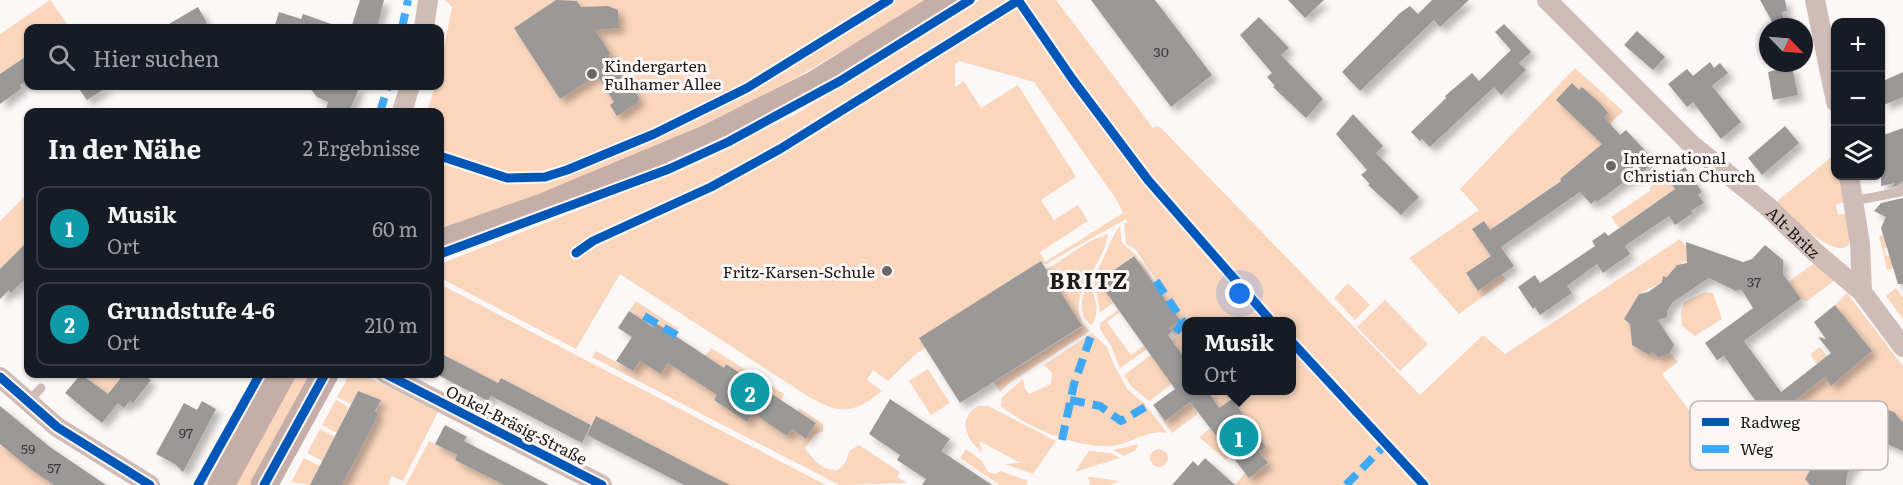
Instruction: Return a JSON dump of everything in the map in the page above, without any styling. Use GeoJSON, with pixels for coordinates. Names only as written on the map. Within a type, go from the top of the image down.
{"type":"FeatureCollection","features":[{"type":"Feature","properties":{"kind":"street"},"geometry":{"type":"LineString","coordinates":[[425,24],[429,0]]}},
{"type":"Feature","properties":{"kind":"street"},"geometry":{"type":"LineString","coordinates":[[444,242],[555,202],[708,138],[815,84],[950,0]]}},
{"type":"Feature","properties":{"kind":"street","name":"Alt-Britz"},"geometry":{"type":"LineString","coordinates":[[1547,0],[1692,146],[1767,206],[1815,252],[1862,292],[1903,346]]}},
{"type":"Feature","properties":{"kind":"street"},"geometry":{"type":"LineString","coordinates":[[1815,0],[1831,78]]}},
{"type":"Feature","properties":{"kind":"street"},"geometry":{"type":"LineString","coordinates":[[403,108],[409,90]]}},
{"type":"Feature","properties":{"kind":"street"},"geometry":{"type":"LineString","coordinates":[[1850,180],[1860,244],[1862,292]]}},
{"type":"Feature","properties":{"kind":"street"},"geometry":{"type":"LineString","coordinates":[[0,377],[34,395],[57,427],[150,485]]}},
{"type":"Feature","properties":{"kind":"street"},"geometry":{"type":"LineString","coordinates":[[221,485],[280,378]]}},
{"type":"Feature","properties":{"kind":"street"},"geometry":{"type":"LineString","coordinates":[[264,485],[323,378]]}},
{"type":"Feature","properties":{"kind":"street","name":"Onkel-Bräsig-Straße"},"geometry":{"type":"LineString","coordinates":[[394,378],[602,485]]}},
{"type":"Feature","properties":{"kind":"lane"},"geometry":{"type":"LineString","coordinates":[[1853,201],[1902,192]]}},
{"type":"Feature","properties":{"kind":"shaded area"},"geometry":{"type":"Polygon","coordinates":[[[50,0],[67,24],[24,24],[24,58],[0,74],[0,34],[50,0]]]}},
{"type":"Feature","properties":{"kind":"shaded area"},"geometry":{"type":"Polygon","coordinates":[[[445,0],[930,0],[713,126],[609,171],[444,231],[444,108],[428,108],[434,90],[444,90],[444,48],[452,7],[445,0]]]}},
{"type":"Feature","properties":{"kind":"shaded area"},"geometry":{"type":"Polygon","coordinates":[[[979,0],[1056,0],[1153,128],[1158,126],[1162,129],[1420,395],[1483,335],[1505,354],[1680,239],[1686,246],[1687,261],[1677,265],[1677,269],[1667,277],[1663,276],[1662,282],[1639,294],[1624,319],[1630,324],[1632,345],[1649,355],[1653,352],[1658,358],[1670,353],[1678,362],[1662,374],[1690,411],[1690,470],[1811,470],[1805,479],[1810,485],[1235,485],[1248,470],[1253,474],[1268,464],[1259,452],[1265,447],[1232,399],[1216,410],[1208,395],[1296,395],[1296,317],[1182,317],[1182,354],[1172,340],[1176,337],[1169,328],[1180,320],[1155,285],[1158,282],[1135,249],[1126,244],[1124,224],[1128,222],[1126,219],[1047,264],[1043,264],[916,354],[888,381],[873,370],[867,380],[882,391],[862,405],[845,410],[828,406],[806,395],[620,274],[576,349],[444,280],[444,262],[666,176],[798,113],[979,0]],[[959,61],[955,64],[955,87],[964,81],[981,108],[1018,85],[1076,177],[1041,200],[1054,220],[1078,205],[1088,221],[1040,252],[1045,262],[1123,213],[1116,199],[1034,82],[959,61]]]}},
{"type":"Feature","properties":{"kind":"shaded area"},"geometry":{"type":"Polygon","coordinates":[[[1575,68],[1623,111],[1609,125],[1617,132],[1562,182],[1560,181],[1490,230],[1494,254],[1466,274],[1478,291],[1502,274],[1506,280],[1459,314],[1409,258],[1479,210],[1460,189],[1575,68]]]}},
{"type":"Feature","properties":{"kind":"shaded area"},"geometry":{"type":"Polygon","coordinates":[[[1831,157],[1831,180],[1841,180],[1845,202],[1836,205],[1838,215],[1847,213],[1851,231],[1850,241],[1845,247],[1836,248],[1825,243],[1775,203],[1831,157]]]}},
{"type":"Feature","properties":{"kind":"shaded area"},"geometry":{"type":"Polygon","coordinates":[[[1658,175],[1662,181],[1668,179],[1675,189],[1619,228],[1611,217],[1650,191],[1652,179],[1658,175]]]}},
{"type":"Feature","properties":{"kind":"shaded area"},"geometry":{"type":"Polygon","coordinates":[[[24,197],[24,249],[0,269],[0,221],[24,197]]]}},
{"type":"Feature","properties":{"kind":"shaded area"},"geometry":{"type":"Polygon","coordinates":[[[1120,226],[1122,243],[1136,255],[1154,281],[1133,256],[1098,281],[1113,303],[1100,313],[1094,278],[1120,226]]]}},
{"type":"Feature","properties":{"kind":"shaded area"},"geometry":{"type":"Polygon","coordinates":[[[1108,234],[1100,258],[1081,296],[1079,308],[1081,320],[1090,331],[1012,381],[1000,392],[994,382],[1082,327],[1046,270],[1090,241],[1108,234]]]}},
{"type":"Feature","properties":{"kind":"shaded area"},"geometry":{"type":"Polygon","coordinates":[[[1886,235],[1889,247],[1884,248],[1886,256],[1891,255],[1894,268],[1887,270],[1879,236],[1886,235]]]}},
{"type":"Feature","properties":{"kind":"shaded area"},"geometry":{"type":"Polygon","coordinates":[[[1816,262],[1835,280],[1807,301],[1801,299],[1788,282],[1816,262]]]}},
{"type":"Feature","properties":{"kind":"shaded area"},"geometry":{"type":"Polygon","coordinates":[[[1348,283],[1370,305],[1355,320],[1334,298],[1348,283]]]}},
{"type":"Feature","properties":{"kind":"shaded area"},"geometry":{"type":"Polygon","coordinates":[[[444,286],[826,485],[725,485],[726,483],[596,416],[592,425],[501,378],[498,383],[444,355],[444,286]]]}},
{"type":"Feature","properties":{"kind":"shaded area"},"geometry":{"type":"Polygon","coordinates":[[[1086,288],[1092,290],[1096,303],[1096,317],[1092,325],[1085,318],[1082,308],[1086,288]]]}},
{"type":"Feature","properties":{"kind":"shaded area"},"geometry":{"type":"Polygon","coordinates":[[[1896,288],[1903,298],[1903,319],[1886,296],[1896,288]]]}},
{"type":"Feature","properties":{"kind":"shaded area"},"geometry":{"type":"Polygon","coordinates":[[[1705,292],[1713,293],[1722,319],[1695,336],[1682,326],[1681,313],[1684,302],[1705,292]]]}},
{"type":"Feature","properties":{"kind":"shaded area"},"geometry":{"type":"Polygon","coordinates":[[[1847,293],[1903,366],[1903,423],[1888,412],[1888,401],[1769,401],[1825,377],[1832,385],[1872,351],[1835,305],[1847,293]]]}},
{"type":"Feature","properties":{"kind":"shaded area"},"geometry":{"type":"Polygon","coordinates":[[[1385,300],[1428,344],[1400,371],[1357,327],[1385,300]]]}},
{"type":"Feature","properties":{"kind":"shaded area"},"geometry":{"type":"Polygon","coordinates":[[[636,301],[679,329],[674,335],[656,323],[653,327],[629,311],[636,301]]]}},
{"type":"Feature","properties":{"kind":"shaded area"},"geometry":{"type":"Polygon","coordinates":[[[1118,310],[1120,312],[1107,322],[1131,355],[1160,334],[1163,338],[1120,368],[1111,346],[1100,329],[1100,323],[1118,310]]]}},
{"type":"Feature","properties":{"kind":"shaded area"},"geometry":{"type":"Polygon","coordinates":[[[1092,333],[1107,347],[1128,390],[1145,404],[1167,433],[1149,434],[1118,445],[1089,445],[1073,442],[1040,430],[1001,406],[1002,397],[1023,379],[1025,389],[1029,394],[1051,384],[1052,373],[1044,365],[1092,333]]]}},
{"type":"Feature","properties":{"kind":"shaded area"},"geometry":{"type":"Polygon","coordinates":[[[1167,343],[1172,384],[1149,401],[1131,386],[1124,375],[1167,343]]]}},
{"type":"Feature","properties":{"kind":"shaded area"},"geometry":{"type":"Polygon","coordinates":[[[1820,347],[1833,364],[1823,372],[1810,354],[1820,347]]]}},
{"type":"Feature","properties":{"kind":"shaded area"},"geometry":{"type":"Polygon","coordinates":[[[711,348],[749,372],[745,377],[727,364],[724,368],[705,356],[711,348]]]}},
{"type":"Feature","properties":{"kind":"shaded area"},"geometry":{"type":"Polygon","coordinates":[[[596,351],[633,371],[645,354],[646,364],[661,374],[669,362],[718,394],[714,400],[747,421],[754,412],[787,436],[792,429],[806,439],[816,423],[797,411],[799,408],[823,424],[823,431],[814,435],[805,448],[823,467],[838,470],[846,462],[849,451],[859,445],[900,472],[897,477],[907,483],[839,485],[592,357],[596,351]]]}},
{"type":"Feature","properties":{"kind":"shaded area"},"geometry":{"type":"Polygon","coordinates":[[[928,369],[950,403],[931,415],[909,381],[928,369]]]}},
{"type":"Feature","properties":{"kind":"shaded area"},"geometry":{"type":"Polygon","coordinates":[[[756,376],[784,394],[781,400],[753,381],[756,376]]]}},
{"type":"Feature","properties":{"kind":"shaded area"},"geometry":{"type":"Polygon","coordinates":[[[87,378],[121,378],[110,396],[87,378]]]}},
{"type":"Feature","properties":{"kind":"shaded area"},"geometry":{"type":"Polygon","coordinates":[[[291,378],[315,378],[257,485],[232,485],[291,378]]]}},
{"type":"Feature","properties":{"kind":"shaded area"},"geometry":{"type":"Polygon","coordinates":[[[348,378],[370,378],[438,412],[403,481],[392,476],[388,485],[337,485],[373,424],[380,400],[358,391],[351,404],[337,397],[348,378]]]}},
{"type":"Feature","properties":{"kind":"shaded area"},"geometry":{"type":"Polygon","coordinates":[[[336,400],[349,407],[337,433],[322,425],[336,400]]]}},
{"type":"Feature","properties":{"kind":"shaded area"},"geometry":{"type":"Polygon","coordinates":[[[1190,402],[1198,414],[1172,433],[1152,406],[1165,421],[1190,402]]]}},
{"type":"Feature","properties":{"kind":"shaded area"},"geometry":{"type":"Polygon","coordinates":[[[978,406],[988,406],[1056,441],[1033,474],[1005,464],[1021,463],[979,441],[983,453],[972,442],[965,424],[967,417],[978,406]]]}},
{"type":"Feature","properties":{"kind":"shaded area"},"geometry":{"type":"Polygon","coordinates":[[[1212,427],[1231,454],[1226,460],[1199,437],[1212,427]]]}},
{"type":"Feature","properties":{"kind":"shaded area"},"geometry":{"type":"Polygon","coordinates":[[[320,429],[335,437],[322,461],[307,453],[320,429]]]}},
{"type":"Feature","properties":{"kind":"shaded area"},"geometry":{"type":"Polygon","coordinates":[[[429,441],[457,455],[455,460],[504,485],[406,485],[429,441]]]}},
{"type":"Feature","properties":{"kind":"shaded area"},"geometry":{"type":"Polygon","coordinates":[[[0,444],[54,485],[0,485],[0,444]]]}},
{"type":"Feature","properties":{"kind":"shaded area"},"geometry":{"type":"Polygon","coordinates":[[[1138,444],[1136,450],[1124,456],[1113,450],[1138,444]]]}},
{"type":"Feature","properties":{"kind":"shaded area"},"geometry":{"type":"Polygon","coordinates":[[[966,449],[982,461],[988,472],[995,474],[1001,471],[1028,481],[1026,485],[1000,485],[960,458],[966,449]]]}},
{"type":"Feature","properties":{"kind":"shaded area"},"geometry":{"type":"Polygon","coordinates":[[[1155,449],[1163,449],[1168,454],[1166,465],[1155,467],[1150,462],[1150,454],[1155,449]]]}},
{"type":"Feature","properties":{"kind":"shaded area"},"geometry":{"type":"Polygon","coordinates":[[[1089,451],[1111,453],[1120,458],[1075,472],[1089,451]]]}},
{"type":"Feature","properties":{"kind":"shaded area"},"geometry":{"type":"Polygon","coordinates":[[[304,458],[320,466],[310,485],[291,482],[304,458]]]}},
{"type":"Feature","properties":{"kind":"shaded area"},"geometry":{"type":"Polygon","coordinates":[[[1088,477],[1119,481],[1110,485],[1090,485],[1088,477]]]}},
{"type":"Feature","properties":{"kind":"building"},"geometry":{"type":"Polygon","coordinates":[[[360,0],[384,0],[378,24],[352,24],[360,0]]]}},
{"type":"Feature","properties":{"kind":"building"},"geometry":{"type":"Polygon","coordinates":[[[556,0],[577,1],[581,7],[608,6],[618,10],[619,28],[595,30],[610,53],[605,67],[621,69],[639,98],[637,103],[617,116],[610,105],[614,102],[597,75],[560,99],[514,28],[556,0]]]}},
{"type":"Feature","properties":{"kind":"building"},"geometry":{"type":"Polygon","coordinates":[[[1091,0],[1155,0],[1212,75],[1171,107],[1091,0]]]}},
{"type":"Feature","properties":{"kind":"building"},"geometry":{"type":"Polygon","coordinates":[[[1288,0],[1324,0],[1305,18],[1288,0]]]}},
{"type":"Feature","properties":{"kind":"building"},"geometry":{"type":"Polygon","coordinates":[[[1432,0],[1469,0],[1440,27],[1434,20],[1360,91],[1342,72],[1400,13],[1410,6],[1418,14],[1432,0]]]}},
{"type":"Feature","properties":{"kind":"building"},"geometry":{"type":"Polygon","coordinates":[[[1760,0],[1785,0],[1787,11],[1782,12],[1783,18],[1770,18],[1760,0]]]}},
{"type":"Feature","properties":{"kind":"building"},"geometry":{"type":"Polygon","coordinates":[[[198,7],[207,23],[205,24],[169,24],[198,7]]]}},
{"type":"Feature","properties":{"kind":"building"},"geometry":{"type":"Polygon","coordinates":[[[279,12],[301,19],[303,14],[331,24],[275,24],[279,12]]]}},
{"type":"Feature","properties":{"kind":"building"},"geometry":{"type":"Polygon","coordinates":[[[1259,17],[1289,48],[1281,55],[1323,99],[1306,118],[1273,87],[1275,86],[1267,77],[1272,73],[1240,35],[1259,17]]]}},
{"type":"Feature","properties":{"kind":"building"},"geometry":{"type":"Polygon","coordinates":[[[1504,24],[1531,52],[1519,63],[1526,70],[1501,95],[1494,87],[1430,147],[1422,139],[1420,141],[1411,132],[1446,98],[1445,96],[1472,73],[1479,81],[1511,50],[1495,32],[1504,24]]]}},
{"type":"Feature","properties":{"kind":"building"},"geometry":{"type":"Polygon","coordinates":[[[1637,31],[1665,57],[1653,70],[1624,45],[1637,31]]]}},
{"type":"Feature","properties":{"kind":"building"},"geometry":{"type":"Polygon","coordinates":[[[24,58],[24,82],[20,85],[22,88],[0,104],[0,74],[24,58]]]}},
{"type":"Feature","properties":{"kind":"building"},"geometry":{"type":"Polygon","coordinates":[[[1710,62],[1714,68],[1720,63],[1728,73],[1712,86],[1741,122],[1721,139],[1693,102],[1687,107],[1668,84],[1687,69],[1693,76],[1710,62]]]}},
{"type":"Feature","properties":{"kind":"building"},"geometry":{"type":"Polygon","coordinates":[[[1768,72],[1793,72],[1798,95],[1773,100],[1768,72]]]}},
{"type":"Feature","properties":{"kind":"building"},"geometry":{"type":"Polygon","coordinates":[[[1903,72],[1903,97],[1885,105],[1885,80],[1903,72]]]}},
{"type":"Feature","properties":{"kind":"building"},"geometry":{"type":"Polygon","coordinates":[[[1572,83],[1579,90],[1582,87],[1600,103],[1608,113],[1604,117],[1620,135],[1626,130],[1652,158],[1646,164],[1649,166],[1637,177],[1624,182],[1597,202],[1596,200],[1591,204],[1580,192],[1501,247],[1514,266],[1478,291],[1466,273],[1491,256],[1472,229],[1484,221],[1490,230],[1561,181],[1560,179],[1602,144],[1556,100],[1572,83]]]}},
{"type":"Feature","properties":{"kind":"building"},"geometry":{"type":"Polygon","coordinates":[[[80,90],[103,90],[87,100],[80,90]]]}},
{"type":"Feature","properties":{"kind":"building"},"geometry":{"type":"Polygon","coordinates":[[[311,90],[358,90],[351,108],[326,108],[328,102],[317,97],[311,90]]]}},
{"type":"Feature","properties":{"kind":"building"},"geometry":{"type":"Polygon","coordinates":[[[1353,114],[1383,146],[1376,153],[1419,197],[1401,215],[1368,185],[1370,184],[1361,175],[1367,170],[1336,134],[1353,114]]]}},
{"type":"Feature","properties":{"kind":"building"},"geometry":{"type":"Polygon","coordinates":[[[1785,126],[1799,143],[1762,175],[1748,158],[1785,126]]]}},
{"type":"Feature","properties":{"kind":"building"},"geometry":{"type":"Polygon","coordinates":[[[1903,128],[1903,181],[1892,187],[1895,183],[1881,186],[1881,180],[1885,180],[1885,135],[1903,128]]]}},
{"type":"Feature","properties":{"kind":"building"},"geometry":{"type":"Polygon","coordinates":[[[1685,167],[1702,192],[1698,195],[1704,203],[1675,225],[1669,216],[1625,246],[1630,254],[1603,273],[1597,264],[1567,286],[1572,293],[1540,315],[1535,307],[1533,309],[1518,287],[1535,275],[1540,283],[1595,246],[1592,241],[1605,232],[1608,236],[1675,189],[1668,179],[1685,167]]]}},
{"type":"Feature","properties":{"kind":"building"},"geometry":{"type":"Polygon","coordinates":[[[1903,198],[1903,284],[1898,284],[1881,228],[1886,217],[1874,211],[1881,203],[1903,198]]]}},
{"type":"Feature","properties":{"kind":"building"},"geometry":{"type":"Polygon","coordinates":[[[1686,242],[1743,262],[1752,259],[1765,245],[1783,260],[1783,274],[1801,299],[1744,341],[1781,392],[1831,353],[1818,337],[1826,339],[1814,322],[1835,305],[1872,351],[1831,386],[1825,377],[1794,401],[1756,401],[1724,356],[1717,360],[1705,343],[1753,308],[1741,289],[1736,291],[1709,278],[1673,302],[1667,311],[1667,317],[1658,320],[1674,345],[1670,353],[1658,358],[1653,352],[1649,355],[1632,345],[1630,324],[1624,319],[1639,294],[1648,292],[1662,282],[1663,276],[1667,277],[1677,265],[1687,263],[1686,242]]]}},
{"type":"Feature","properties":{"kind":"building"},"geometry":{"type":"Polygon","coordinates":[[[24,245],[24,280],[11,293],[9,290],[0,299],[0,269],[24,245]]]}},
{"type":"Feature","properties":{"kind":"building"},"geometry":{"type":"Polygon","coordinates":[[[1134,256],[1180,320],[1169,328],[1172,332],[1168,335],[1182,354],[1182,395],[1210,395],[1219,408],[1232,399],[1266,447],[1259,452],[1268,463],[1249,478],[1190,402],[1165,421],[1153,405],[1175,389],[1098,281],[1134,256]]]}},
{"type":"Feature","properties":{"kind":"building"},"geometry":{"type":"Polygon","coordinates":[[[1041,261],[1082,326],[960,403],[919,338],[1041,261]]]}},
{"type":"Feature","properties":{"kind":"building"},"geometry":{"type":"Polygon","coordinates":[[[629,311],[653,327],[656,323],[724,368],[726,364],[816,423],[806,439],[792,429],[787,436],[753,413],[747,422],[714,400],[717,395],[668,363],[661,374],[640,361],[633,371],[616,361],[632,337],[618,328],[629,311]]]}},
{"type":"Feature","properties":{"kind":"building"},"geometry":{"type":"Polygon","coordinates":[[[444,355],[498,383],[501,378],[591,425],[582,443],[491,396],[488,401],[444,378],[444,355]]]}},
{"type":"Feature","properties":{"kind":"building"},"geometry":{"type":"Polygon","coordinates":[[[78,378],[86,378],[108,394],[121,378],[151,380],[133,403],[130,401],[124,408],[118,403],[102,423],[65,393],[78,378]]]}},
{"type":"Feature","properties":{"kind":"building"},"geometry":{"type":"Polygon","coordinates":[[[358,391],[381,400],[375,411],[378,413],[373,425],[342,485],[310,485],[358,391]]]}},
{"type":"Feature","properties":{"kind":"building"},"geometry":{"type":"Polygon","coordinates":[[[890,399],[950,439],[941,451],[992,485],[922,485],[926,479],[897,460],[900,455],[869,434],[890,399]]]}},
{"type":"Feature","properties":{"kind":"building"},"geometry":{"type":"Polygon","coordinates":[[[202,401],[216,409],[183,472],[175,464],[156,454],[184,403],[197,410],[202,401]]]}},
{"type":"Feature","properties":{"kind":"building"},"geometry":{"type":"Polygon","coordinates":[[[0,406],[50,447],[106,485],[54,485],[32,470],[0,444],[0,406]]]}},
{"type":"Feature","properties":{"kind":"building"},"geometry":{"type":"Polygon","coordinates":[[[1888,410],[1894,412],[1903,423],[1903,451],[1888,444],[1888,410]]]}},
{"type":"Feature","properties":{"kind":"building"},"geometry":{"type":"Polygon","coordinates":[[[596,416],[730,485],[684,485],[587,435],[596,416]]]}},
{"type":"Feature","properties":{"kind":"building"},"geometry":{"type":"Polygon","coordinates":[[[445,425],[467,437],[464,441],[549,485],[504,485],[455,460],[457,455],[435,444],[445,425]]]}},
{"type":"Feature","properties":{"kind":"building"},"geometry":{"type":"Polygon","coordinates":[[[1205,458],[1235,485],[1172,485],[1193,461],[1198,466],[1205,458]]]}},
{"type":"Feature","properties":{"kind":"building"},"geometry":{"type":"Polygon","coordinates":[[[1810,470],[1850,470],[1847,474],[1846,485],[1810,485],[1805,479],[1810,470]]]}},
{"type":"Feature","properties":{"kind":"marked path"},"geometry":{"type":"LineString","coordinates":[[403,24],[408,0]]}},
{"type":"Feature","properties":{"kind":"marked path"},"geometry":{"type":"LineString","coordinates":[[381,108],[387,90]]}},
{"type":"Feature","properties":{"kind":"marked path"},"geometry":{"type":"LineString","coordinates":[[1156,281],[1182,320],[1180,327],[1172,336]]}},
{"type":"Feature","properties":{"kind":"marked path"},"geometry":{"type":"LineString","coordinates":[[644,316],[678,336]]}},
{"type":"Feature","properties":{"kind":"marked path"},"geometry":{"type":"LineString","coordinates":[[1062,440],[1074,384],[1093,330]]}},
{"type":"Feature","properties":{"kind":"marked path"},"geometry":{"type":"LineString","coordinates":[[1070,400],[1100,406],[1121,421],[1149,405]]}},
{"type":"Feature","properties":{"kind":"marked path"},"geometry":{"type":"LineString","coordinates":[[1346,485],[1386,444]]}},
{"type":"Feature","properties":{"kind":"cycle path"},"geometry":{"type":"LineString","coordinates":[[444,157],[507,178],[545,177],[567,170],[654,134],[747,88],[889,0]]}},
{"type":"Feature","properties":{"kind":"cycle path"},"geometry":{"type":"LineString","coordinates":[[444,253],[669,169],[728,142],[840,81],[970,0]]}},
{"type":"Feature","properties":{"kind":"cycle path"},"geometry":{"type":"LineString","coordinates":[[1018,0],[1073,80],[1148,180],[1268,317]]}},
{"type":"Feature","properties":{"kind":"cycle path"},"geometry":{"type":"LineString","coordinates":[[576,253],[593,241],[711,187],[780,149],[1019,0]]}},
{"type":"Feature","properties":{"kind":"cycle path"},"geometry":{"type":"LineString","coordinates":[[1296,346],[1424,485]]}},
{"type":"Feature","properties":{"kind":"cycle path"},"geometry":{"type":"LineString","coordinates":[[0,377],[57,427],[150,485]]}},
{"type":"Feature","properties":{"kind":"cycle path"},"geometry":{"type":"LineString","coordinates":[[198,485],[258,378]]}},
{"type":"Feature","properties":{"kind":"cycle path"},"geometry":{"type":"LineString","coordinates":[[264,485],[323,378]]}},
{"type":"Feature","properties":{"kind":"cycle path"},"geometry":{"type":"LineString","coordinates":[[394,378],[602,485]]}},
{"type":"Feature","properties":{"kind":"place","name":"Kindergarten Fulhamer Allee"},"geometry":{"type":"Point","coordinates":[592,74]}},
{"type":"Feature","properties":{"kind":"place","name":"International Christian Church"},"geometry":{"type":"Point","coordinates":[1611,166]}},
{"type":"Feature","properties":{"kind":"place","name":"Fritz-Karsen-Schule"},"geometry":{"type":"Point","coordinates":[887,271]}},
{"type":"Feature","properties":{"kind":"place","name":"Grundstufe 4-6"},"geometry":{"type":"Point","coordinates":[750,392]}},
{"type":"Feature","properties":{"kind":"place","name":"Musik"},"geometry":{"type":"Point","coordinates":[1239,437]}},
{"type":"Feature","properties":{"kind":"district","name":"BRITZ"},"geometry":{"type":"Point","coordinates":[1089,279]}}]}
